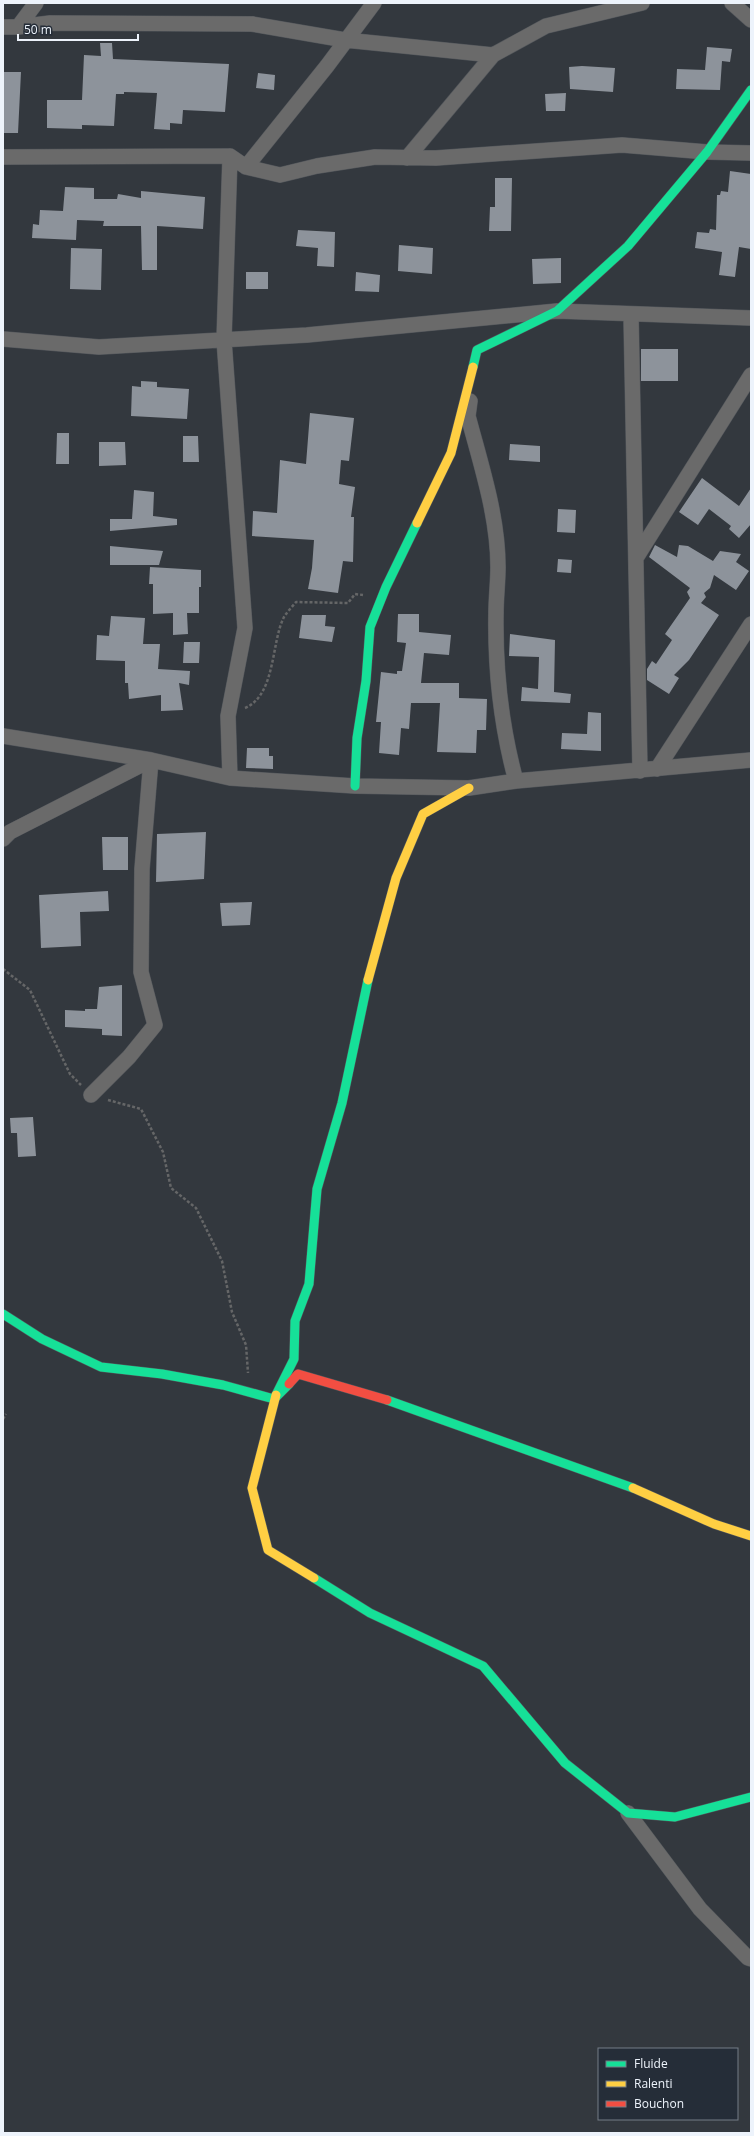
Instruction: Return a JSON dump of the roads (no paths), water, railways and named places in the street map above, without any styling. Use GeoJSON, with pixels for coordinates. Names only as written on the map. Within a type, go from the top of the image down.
{"type":"FeatureCollection","features":[{"type":"Feature","properties":{"kind":"street"},"geometry":{"type":"LineString","coordinates":[[10,27],[36,3]]}},
{"type":"Feature","properties":{"kind":"street"},"geometry":{"type":"LineString","coordinates":[[246,167],[327,66],[374,3]]}},
{"type":"Feature","properties":{"kind":"street"},"geometry":{"type":"LineString","coordinates":[[407,158],[493,55],[546,26],[642,3]]}},
{"type":"Feature","properties":{"kind":"street"},"geometry":{"type":"LineString","coordinates":[[732,3],[751,20]]}},
{"type":"Feature","properties":{"kind":"street"},"geometry":{"type":"LineString","coordinates":[[10,27],[50,22],[252,24],[345,40],[493,55]]}},
{"type":"Feature","properties":{"kind":"street"},"geometry":{"type":"LineString","coordinates":[[355,786],[357,738],[366,681],[370,627],[386,588],[451,453],[477,350],[557,311],[628,246],[707,152],[751,90]]}},
{"type":"Feature","properties":{"kind":"street"},"geometry":{"type":"LineString","coordinates":[[3,157],[230,156],[246,167],[280,175],[317,166],[375,157],[436,158],[622,145],[707,152],[751,153]]}},
{"type":"Feature","properties":{"kind":"street"},"geometry":{"type":"LineString","coordinates":[[230,156],[224,340],[245,628],[228,716],[230,778]]}},
{"type":"Feature","properties":{"kind":"street"},"geometry":{"type":"LineString","coordinates":[[3,339],[99,347],[307,335],[557,311],[751,318]]}},
{"type":"Feature","properties":{"kind":"street"},"geometry":{"type":"LineString","coordinates":[[631,314],[640,771]]}},
{"type":"Feature","properties":{"kind":"street"},"geometry":{"type":"LineString","coordinates":[[477,350],[468,416],[494,519],[498,567],[496,614],[499,701],[507,748],[516,780]]}},
{"type":"Feature","properties":{"kind":"street"},"geometry":{"type":"LineString","coordinates":[[636,558],[751,375]]}},
{"type":"Feature","properties":{"kind":"street"},"geometry":{"type":"LineString","coordinates":[[657,769],[751,624]]}},
{"type":"Feature","properties":{"kind":"street"},"geometry":{"type":"LineString","coordinates":[[3,736],[151,760],[230,778],[355,786],[469,788],[516,780],[640,771],[751,760]]}},
{"type":"Feature","properties":{"kind":"street"},"geometry":{"type":"LineString","coordinates":[[3,839],[10,832],[151,760]]}},
{"type":"Feature","properties":{"kind":"street"},"geometry":{"type":"LineString","coordinates":[[91,1095],[129,1057],[154,1025],[140,972],[142,869],[151,760]]}},
{"type":"Feature","properties":{"kind":"street"},"geometry":{"type":"LineString","coordinates":[[469,788],[423,814],[396,878],[367,984],[342,1103],[317,1189],[309,1284],[295,1321],[294,1359],[274,1399],[252,1488],[268,1550],[370,1613],[483,1666],[564,1763],[628,1813],[700,1909],[750,1960]]}},
{"type":"Feature","properties":{"kind":"street"},"geometry":{"type":"LineString","coordinates":[[3,1314],[42,1340],[101,1367],[162,1374],[223,1385],[274,1399]]}},
{"type":"Feature","properties":{"kind":"street"},"geometry":{"type":"LineString","coordinates":[[274,1399],[298,1374],[387,1400],[621,1483],[714,1524],[751,1536]]}},
{"type":"Feature","properties":{"kind":"street"},"geometry":{"type":"LineString","coordinates":[[628,1813],[675,1818],[751,1797]]}}]}
